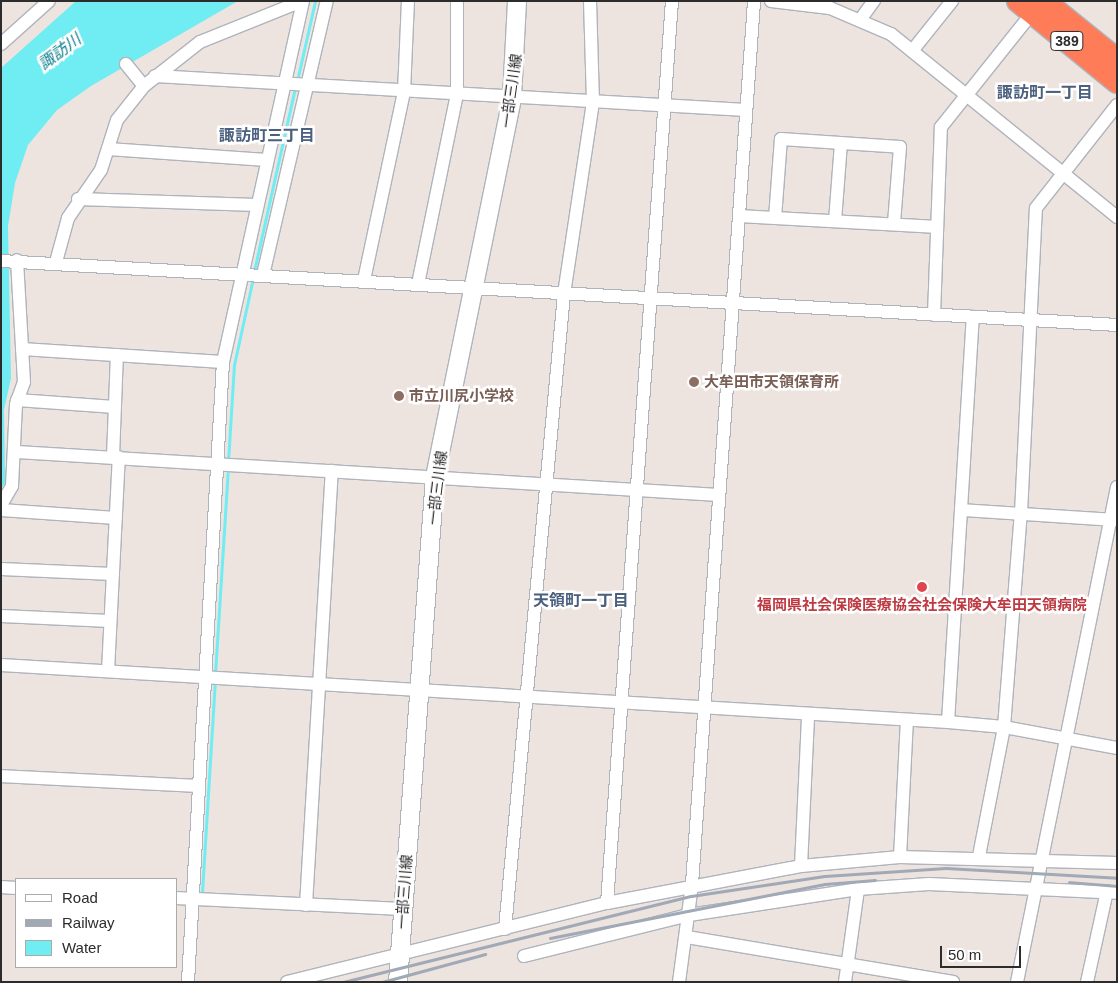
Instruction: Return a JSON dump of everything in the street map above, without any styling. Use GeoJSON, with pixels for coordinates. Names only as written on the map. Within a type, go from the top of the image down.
{"type":"FeatureCollection","features":[{"type":"Feature","properties":{"kind":"highway","name":"389"},"geometry":{"type":"LineString","coordinates":[[1034,4],[1117,60]]}},
{"type":"Feature","properties":{"kind":"highway","name":"389"},"geometry":{"type":"LineString","coordinates":[[1034,4],[1117,82]]}},
{"type":"Feature","properties":{"kind":"main road","name":"一部三川線"},"geometry":{"type":"LineString","coordinates":[[398,982],[435,477],[475,288],[512,97],[517,1]]}},
{"type":"Feature","properties":{"kind":"street"},"geometry":{"type":"LineString","coordinates":[[1,44],[49,1]]}},
{"type":"Feature","properties":{"kind":"street"},"geometry":{"type":"LineString","coordinates":[[56,262],[68,218],[78,199],[102,170],[116,120],[144,86],[155,76],[226,29],[303,1]]}},
{"type":"Feature","properties":{"kind":"street"},"geometry":{"type":"LineString","coordinates":[[188,982],[223,362],[303,1]]}},
{"type":"Feature","properties":{"kind":"street"},"geometry":{"type":"LineString","coordinates":[[263,275],[327,1]]}},
{"type":"Feature","properties":{"kind":"street"},"geometry":{"type":"LineString","coordinates":[[364,280],[404,92],[408,1]]}},
{"type":"Feature","properties":{"kind":"street"},"geometry":{"type":"LineString","coordinates":[[418,284],[457,94],[457,1]]}},
{"type":"Feature","properties":{"kind":"street"},"geometry":{"type":"LineString","coordinates":[[505,929],[564,294],[593,102],[590,1]]}},
{"type":"Feature","properties":{"kind":"street"},"geometry":{"type":"LineString","coordinates":[[607,903],[619,703],[638,491],[649,298],[672,1]]}},
{"type":"Feature","properties":{"kind":"street"},"geometry":{"type":"LineString","coordinates":[[679,982],[687,937],[692,884],[719,495],[735,302],[754,1]]}},
{"type":"Feature","properties":{"kind":"street"},"geometry":{"type":"LineString","coordinates":[[771,1],[830,8],[860,20],[912,51],[1117,217]]}},
{"type":"Feature","properties":{"kind":"street"},"geometry":{"type":"LineString","coordinates":[[860,20],[874,1]]}},
{"type":"Feature","properties":{"kind":"street"},"geometry":{"type":"LineString","coordinates":[[912,51],[952,1]]}},
{"type":"Feature","properties":{"kind":"street"},"geometry":{"type":"LineString","coordinates":[[934,315],[941,127],[968,96],[1034,4]]}},
{"type":"Feature","properties":{"kind":"street"},"geometry":{"type":"LineString","coordinates":[[126,64],[144,86]]}},
{"type":"Feature","properties":{"kind":"street"},"geometry":{"type":"LineString","coordinates":[[155,76],[404,92],[746,110]]}},
{"type":"Feature","properties":{"kind":"street"},"geometry":{"type":"LineString","coordinates":[[979,856],[1004,727],[1021,513],[1036,208],[1062,172],[1117,106]]}},
{"type":"Feature","properties":{"kind":"street"},"geometry":{"type":"LineString","coordinates":[[775,218],[781,139],[900,147],[894,224]]}},
{"type":"Feature","properties":{"kind":"street"},"geometry":{"type":"LineString","coordinates":[[835,221],[841,143]]}},
{"type":"Feature","properties":{"kind":"street"},"geometry":{"type":"LineString","coordinates":[[108,149],[267,160]]}},
{"type":"Feature","properties":{"kind":"street"},"geometry":{"type":"LineString","coordinates":[[78,199],[257,206]]}},
{"type":"Feature","properties":{"kind":"street"},"geometry":{"type":"LineString","coordinates":[[740,216],[937,226]]}},
{"type":"Feature","properties":{"kind":"street"},"geometry":{"type":"LineString","coordinates":[[1,505],[12,486],[17,452],[17,400],[24,382],[22,349],[10,260],[1117,325]]}},
{"type":"Feature","properties":{"kind":"street"},"geometry":{"type":"LineString","coordinates":[[948,722],[973,317]]}},
{"type":"Feature","properties":{"kind":"street"},"geometry":{"type":"LineString","coordinates":[[22,349],[223,362]]}},
{"type":"Feature","properties":{"kind":"street"},"geometry":{"type":"LineString","coordinates":[[108,671],[116,518],[115,407],[117,355]]}},
{"type":"Feature","properties":{"kind":"street"},"geometry":{"type":"LineString","coordinates":[[17,400],[115,407]]}},
{"type":"Feature","properties":{"kind":"street"},"geometry":{"type":"LineString","coordinates":[[17,452],[217,462],[719,495]]}},
{"type":"Feature","properties":{"kind":"street"},"geometry":{"type":"LineString","coordinates":[[306,905],[332,471]]}},
{"type":"Feature","properties":{"kind":"street"},"geometry":{"type":"LineString","coordinates":[[1018,982],[1066,738],[1114,520],[1117,487]]}},
{"type":"Feature","properties":{"kind":"street"},"geometry":{"type":"LineString","coordinates":[[1,510],[116,518]]}},
{"type":"Feature","properties":{"kind":"street"},"geometry":{"type":"LineString","coordinates":[[962,510],[1114,520]]}},
{"type":"Feature","properties":{"kind":"street"},"geometry":{"type":"LineString","coordinates":[[1,569],[113,574]]}},
{"type":"Feature","properties":{"kind":"street"},"geometry":{"type":"LineString","coordinates":[[1,616],[110,622]]}},
{"type":"Feature","properties":{"kind":"street"},"geometry":{"type":"LineString","coordinates":[[1,665],[420,692],[948,722],[1004,727],[1117,748]]}},
{"type":"Feature","properties":{"kind":"street"},"geometry":{"type":"LineString","coordinates":[[802,866],[808,715]]}},
{"type":"Feature","properties":{"kind":"street"},"geometry":{"type":"LineString","coordinates":[[900,857],[907,720]]}},
{"type":"Feature","properties":{"kind":"street"},"geometry":{"type":"LineString","coordinates":[[1,776],[198,786]]}},
{"type":"Feature","properties":{"kind":"street"},"geometry":{"type":"LineString","coordinates":[[287,982],[400,956],[607,903],[692,884],[802,866],[900,857],[979,856],[1117,863]]}},
{"type":"Feature","properties":{"kind":"street"},"geometry":{"type":"LineString","coordinates":[[524,956],[689,915],[858,889],[929,884],[1038,886],[1112,892],[1087,982]]}},
{"type":"Feature","properties":{"kind":"street"},"geometry":{"type":"LineString","coordinates":[[1,887],[15,888]]}},
{"type":"Feature","properties":{"kind":"street"},"geometry":{"type":"LineString","coordinates":[[845,982],[858,889]]}},
{"type":"Feature","properties":{"kind":"street"},"geometry":{"type":"LineString","coordinates":[[178,898],[402,909]]}},
{"type":"Feature","properties":{"kind":"street"},"geometry":{"type":"LineString","coordinates":[[687,937],[953,982]]}},
{"type":"Feature","properties":{"kind":"water","name":"諏訪川"},"geometry":{"type":"Polygon","coordinates":[[[76,1],[238,1],[91,86],[57,110],[28,145],[15,183],[8,226],[11,378],[4,410],[5,483],[1,489],[1,68],[76,1]]]}},
{"type":"Feature","properties":{"kind":"waterway"},"geometry":{"type":"LineString","coordinates":[[297,81],[315,1]]}},
{"type":"Feature","properties":{"kind":"waterway"},"geometry":{"type":"LineString","coordinates":[[254,271],[295,87]]}},
{"type":"Feature","properties":{"kind":"waterway"},"geometry":{"type":"LineString","coordinates":[[228,462],[234,365],[253,278]]}},
{"type":"Feature","properties":{"kind":"waterway"},"geometry":{"type":"LineString","coordinates":[[215,674],[228,468]]}},
{"type":"Feature","properties":{"kind":"waterway"},"geometry":{"type":"LineString","coordinates":[[202,892],[215,680]]}},
{"type":"Feature","properties":{"kind":"railway"},"geometry":{"type":"LineString","coordinates":[[343,982],[691,896],[825,876],[946,868],[1117,878]]}},
{"type":"Feature","properties":{"kind":"railway"},"geometry":{"type":"LineString","coordinates":[[550,938],[825,884],[875,880]]}},
{"type":"Feature","properties":{"kind":"railway"},"geometry":{"type":"LineString","coordinates":[[1069,882],[1117,886]]}},
{"type":"Feature","properties":{"kind":"railway"},"geometry":{"type":"LineString","coordinates":[[382,982],[485,954]]}},
{"type":"Feature","properties":{"kind":"place","name":"大牟田市天領保育所"},"geometry":{"type":"Point","coordinates":[694,382]}},
{"type":"Feature","properties":{"kind":"place","name":"市立川尻小学校"},"geometry":{"type":"Point","coordinates":[399,396]}},
{"type":"Feature","properties":{"kind":"place","name":"福岡県社会保険医療協会社会保険大牟田天領病院"},"geometry":{"type":"Point","coordinates":[922,587]}},
{"type":"Feature","properties":{"kind":"district","name":"諏訪町一丁目"},"geometry":{"type":"Point","coordinates":[1045,93]}},
{"type":"Feature","properties":{"kind":"district","name":"諏訪町三丁目"},"geometry":{"type":"Point","coordinates":[267,136]}},
{"type":"Feature","properties":{"kind":"district","name":"天領町一丁目"},"geometry":{"type":"Point","coordinates":[581,601]}}]}
